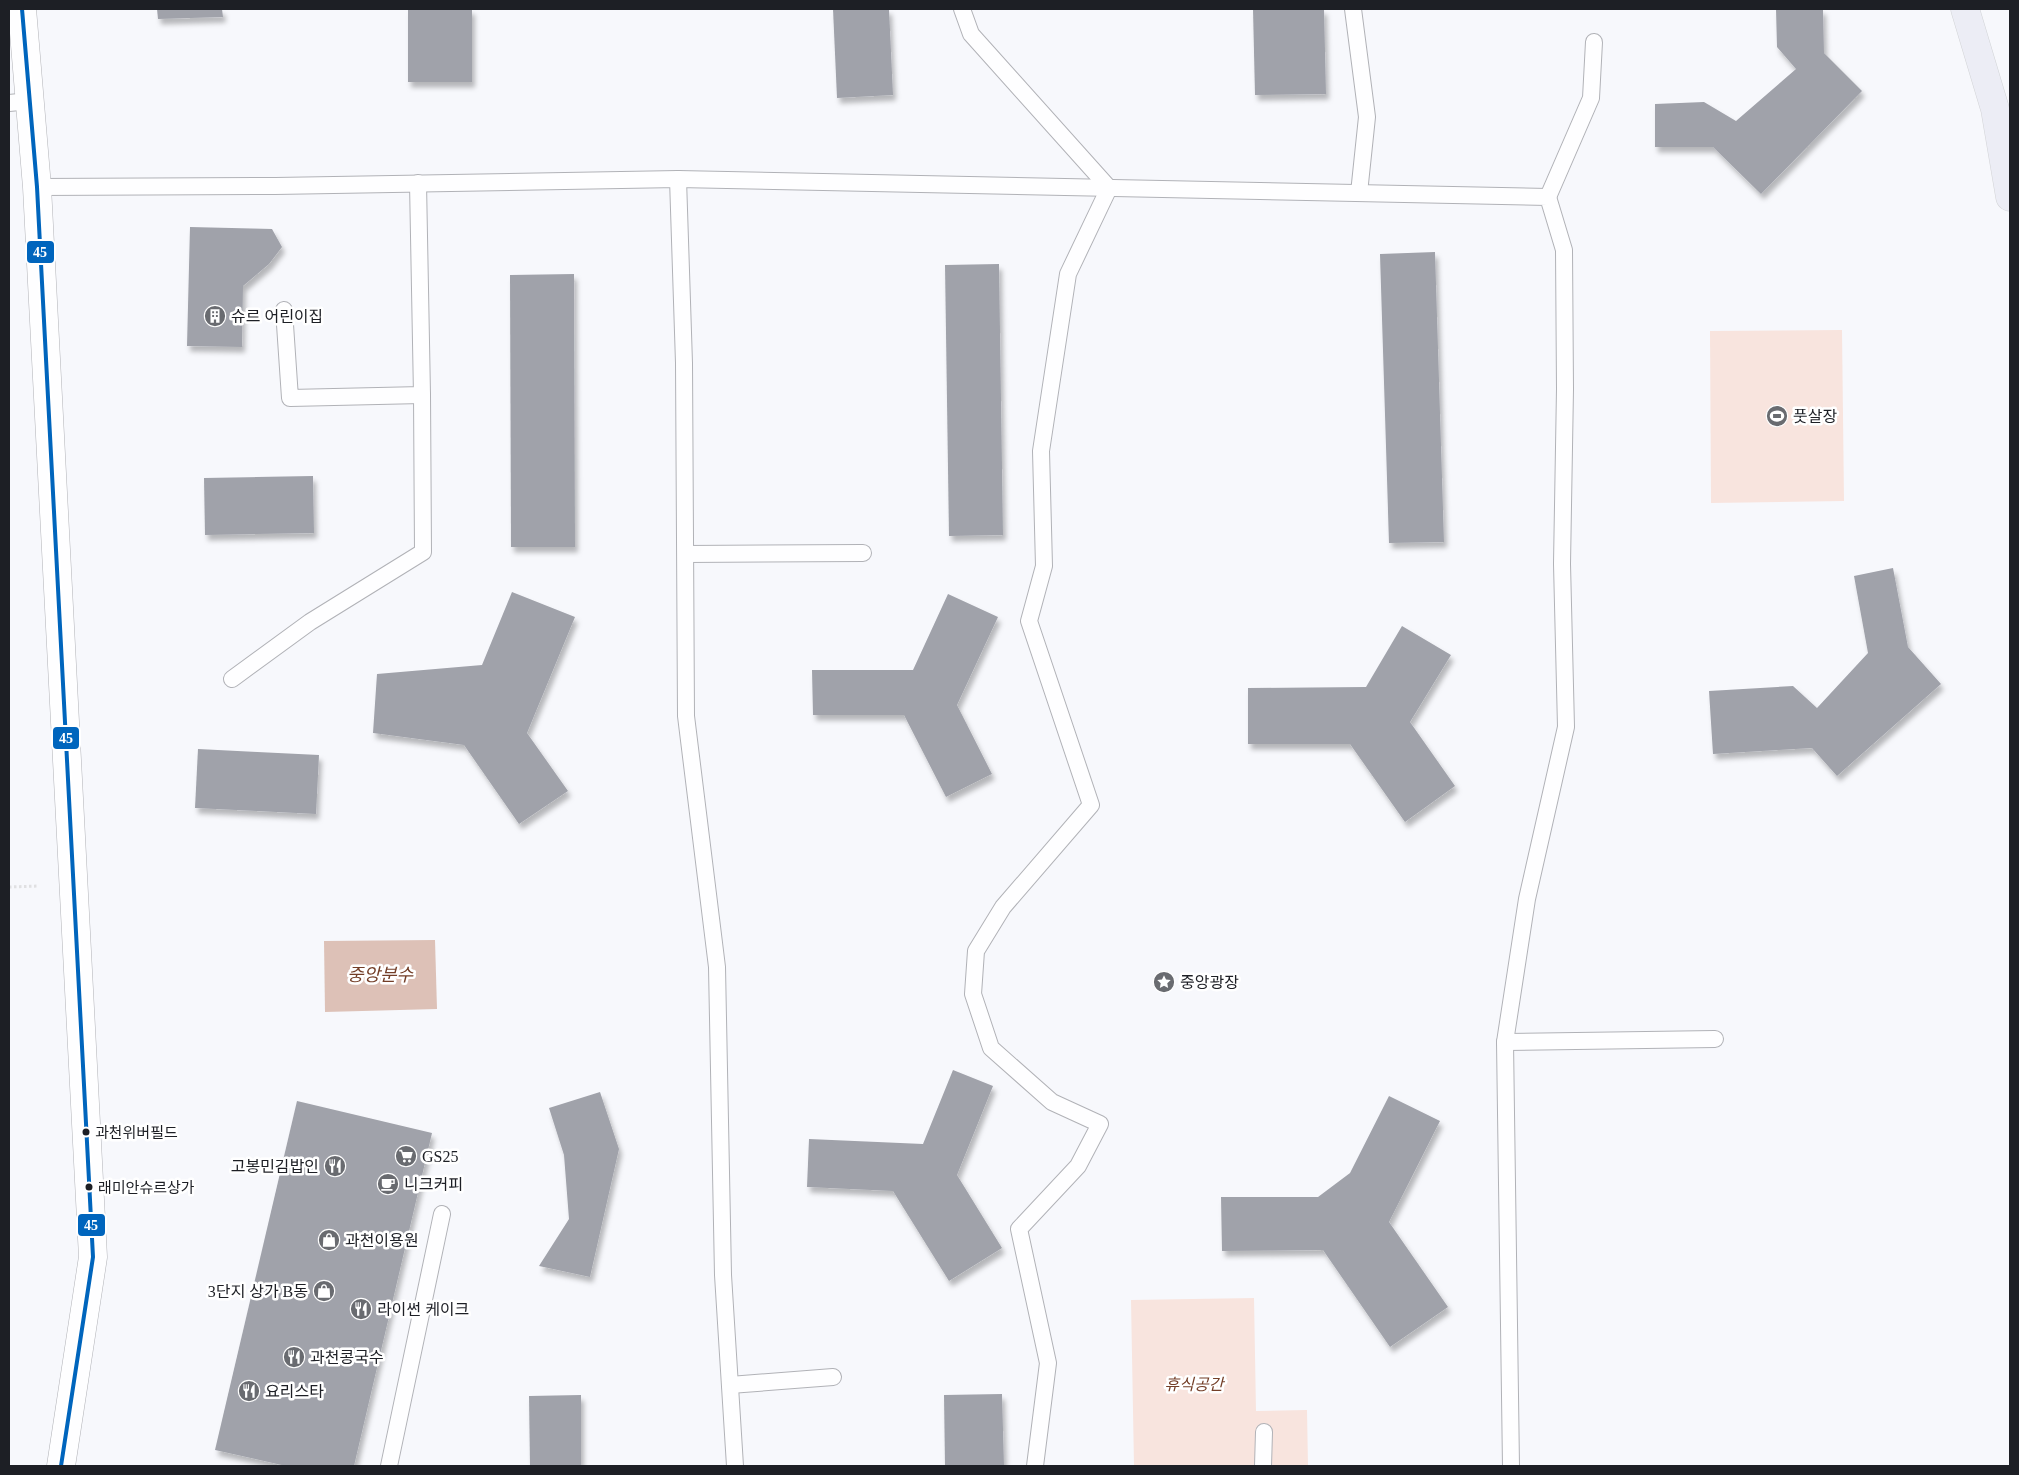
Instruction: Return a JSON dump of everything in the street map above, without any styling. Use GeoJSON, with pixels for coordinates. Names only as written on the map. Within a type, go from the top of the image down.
{"type":"FeatureCollection","features":[{"type":"Feature","properties":{"kind":"highway"},"geometry":{"type":"LineString","coordinates":[[1965,9],[1995,109],[2010,197]]}},
{"type":"Feature","properties":{"kind":"street"},"geometry":{"type":"LineString","coordinates":[[22,9],[19,102],[37,187],[93,1257],[61,1466]]}},
{"type":"Feature","properties":{"kind":"lane"},"geometry":{"type":"LineString","coordinates":[[962,9],[972,34],[1109,188]]}},
{"type":"Feature","properties":{"kind":"lane"},"geometry":{"type":"LineString","coordinates":[[1353,9],[1367,117],[1359,193]]}},
{"type":"Feature","properties":{"kind":"lane"},"geometry":{"type":"LineString","coordinates":[[1511,1466],[1505,1042],[1527,899],[1566,727],[1562,564],[1565,389],[1564,250],[1548,197],[1591,98],[1594,42]]}},
{"type":"Feature","properties":{"kind":"lane"},"geometry":{"type":"LineString","coordinates":[[678,178],[684,363],[686,716],[717,967],[723,1275],[734,1466]]}},
{"type":"Feature","properties":{"kind":"lane"},"geometry":{"type":"LineString","coordinates":[[37,187],[678,178],[1548,197]]}},
{"type":"Feature","properties":{"kind":"lane"},"geometry":{"type":"LineString","coordinates":[[232,679],[310,622],[423,552],[418,183]]}},
{"type":"Feature","properties":{"kind":"lane"},"geometry":{"type":"LineString","coordinates":[[1035,1466],[1048,1363],[1019,1229],[1078,1166],[1100,1124],[1052,1102],[991,1048],[973,994],[976,951],[1003,907],[1091,805],[1029,621],[1044,566],[1041,451],[1068,274],[1109,188]]}},
{"type":"Feature","properties":{"kind":"lane"},"geometry":{"type":"LineString","coordinates":[[284,310],[290,398],[422,396]]}},
{"type":"Feature","properties":{"kind":"lane"},"geometry":{"type":"LineString","coordinates":[[686,554],[863,553]]}},
{"type":"Feature","properties":{"kind":"lane"},"geometry":{"type":"LineString","coordinates":[[1505,1042],[1715,1039]]}},
{"type":"Feature","properties":{"kind":"lane"},"geometry":{"type":"LineString","coordinates":[[389,1466],[442,1214]]}},
{"type":"Feature","properties":{"kind":"lane"},"geometry":{"type":"LineString","coordinates":[[730,1385],[833,1376]]}},
{"type":"Feature","properties":{"kind":"lane"},"geometry":{"type":"LineString","coordinates":[[1263,1466],[1264,1432]]}},
{"type":"Feature","properties":{"kind":"green space","name":"풋살장"},"geometry":{"type":"Polygon","coordinates":[[[1842,330],[1844,501],[1711,503],[1710,331],[1842,330]]]}},
{"type":"Feature","properties":{"kind":"green space","name":"휴식공간"},"geometry":{"type":"Polygon","coordinates":[[[1254,1298],[1256,1411],[1307,1410],[1308,1466],[1134,1466],[1131,1300],[1254,1298]]]}},
{"type":"Feature","properties":{"kind":"water","name":"중앙분수"},"geometry":{"type":"Polygon","coordinates":[[[435,940],[437,1009],[325,1012],[324,941],[435,940]]]}},
{"type":"Feature","properties":{"kind":"building"},"geometry":{"type":"Polygon","coordinates":[[[157,9],[222,9],[223,17],[158,19],[157,9]]]}},
{"type":"Feature","properties":{"kind":"building"},"geometry":{"type":"Polygon","coordinates":[[[408,9],[472,9],[472,82],[408,82],[408,9]]]}},
{"type":"Feature","properties":{"kind":"building"},"geometry":{"type":"Polygon","coordinates":[[[833,9],[889,9],[893,95],[837,98],[833,9]]]}},
{"type":"Feature","properties":{"kind":"building"},"geometry":{"type":"Polygon","coordinates":[[[1253,9],[1324,9],[1326,94],[1255,95],[1253,9]]]}},
{"type":"Feature","properties":{"kind":"building"},"geometry":{"type":"Polygon","coordinates":[[[1776,9],[1823,9],[1824,53],[1862,91],[1761,194],[1713,147],[1655,147],[1655,104],[1704,102],[1736,121],[1796,69],[1777,47],[1776,9]]]}},
{"type":"Feature","properties":{"kind":"building","name":"슈르 어린이집"},"geometry":{"type":"Polygon","coordinates":[[[190,227],[272,229],[282,247],[269,264],[243,286],[242,347],[187,346],[190,227]]]}},
{"type":"Feature","properties":{"kind":"building"},"geometry":{"type":"Polygon","coordinates":[[[1435,252],[1444,542],[1389,543],[1380,254],[1435,252]]]}},
{"type":"Feature","properties":{"kind":"building"},"geometry":{"type":"Polygon","coordinates":[[[999,264],[1003,535],[949,536],[945,265],[999,264]]]}},
{"type":"Feature","properties":{"kind":"building"},"geometry":{"type":"Polygon","coordinates":[[[574,274],[575,547],[511,547],[510,275],[574,274]]]}},
{"type":"Feature","properties":{"kind":"building"},"geometry":{"type":"Polygon","coordinates":[[[313,476],[314,533],[205,535],[204,478],[313,476]]]}},
{"type":"Feature","properties":{"kind":"building"},"geometry":{"type":"Polygon","coordinates":[[[1893,568],[1908,647],[1941,684],[1837,776],[1812,748],[1713,754],[1709,691],[1793,686],[1817,708],[1868,653],[1854,576],[1893,568]]]}},
{"type":"Feature","properties":{"kind":"building"},"geometry":{"type":"Polygon","coordinates":[[[512,592],[575,617],[527,733],[568,791],[519,824],[464,745],[373,733],[377,674],[482,665],[512,592]]]}},
{"type":"Feature","properties":{"kind":"building"},"geometry":{"type":"Polygon","coordinates":[[[948,594],[998,617],[957,705],[992,774],[946,797],[904,715],[813,715],[812,670],[913,670],[948,594]]]}},
{"type":"Feature","properties":{"kind":"building"},"geometry":{"type":"Polygon","coordinates":[[[1402,626],[1451,655],[1410,722],[1455,786],[1405,822],[1350,744],[1248,744],[1248,688],[1366,687],[1402,626]]]}},
{"type":"Feature","properties":{"kind":"building"},"geometry":{"type":"Polygon","coordinates":[[[198,749],[319,755],[316,814],[195,808],[198,749]]]}},
{"type":"Feature","properties":{"kind":"building"},"geometry":{"type":"Polygon","coordinates":[[[953,1070],[993,1086],[957,1175],[1002,1248],[949,1281],[893,1191],[807,1187],[809,1139],[923,1144],[953,1070]]]}},
{"type":"Feature","properties":{"kind":"building"},"geometry":{"type":"Polygon","coordinates":[[[600,1092],[619,1149],[590,1277],[539,1266],[569,1219],[564,1155],[549,1108],[600,1092]]]}},
{"type":"Feature","properties":{"kind":"building"},"geometry":{"type":"Polygon","coordinates":[[[1389,1096],[1440,1121],[1389,1222],[1448,1307],[1390,1347],[1323,1250],[1222,1251],[1221,1197],[1318,1197],[1350,1173],[1389,1096]]]}},
{"type":"Feature","properties":{"kind":"building","name":"3단지 상가 B동"},"geometry":{"type":"Polygon","coordinates":[[[297,1101],[432,1133],[354,1466],[286,1466],[215,1450],[297,1101]]]}},
{"type":"Feature","properties":{"kind":"building"},"geometry":{"type":"Polygon","coordinates":[[[1002,1394],[1004,1466],[945,1466],[944,1395],[1002,1394]]]}},
{"type":"Feature","properties":{"kind":"building"},"geometry":{"type":"Polygon","coordinates":[[[581,1395],[581,1466],[530,1466],[529,1396],[581,1395]]]}},
{"type":"Feature","properties":{"kind":"transit line","name":"45"},"geometry":{"type":"LineString","coordinates":[[22,9],[37,187],[93,1257],[61,1466]]}},
{"type":"Feature","properties":{"kind":"place","name":"슈르 어린이집"},"geometry":{"type":"Point","coordinates":[215,316]}},
{"type":"Feature","properties":{"kind":"place","name":"풋살장"},"geometry":{"type":"Point","coordinates":[1777,416]}},
{"type":"Feature","properties":{"kind":"place","name":"중앙광장"},"geometry":{"type":"Point","coordinates":[1164,982]}},
{"type":"Feature","properties":{"kind":"place","name":"과천위버필드"},"geometry":{"type":"Point","coordinates":[86,1132]}},
{"type":"Feature","properties":{"kind":"place","name":"GS25"},"geometry":{"type":"Point","coordinates":[406,1156]}},
{"type":"Feature","properties":{"kind":"place","name":"고봉민김밥인"},"geometry":{"type":"Point","coordinates":[335,1166]}},
{"type":"Feature","properties":{"kind":"place","name":"니크커피"},"geometry":{"type":"Point","coordinates":[388,1184]}},
{"type":"Feature","properties":{"kind":"place","name":"래미안슈르상가"},"geometry":{"type":"Point","coordinates":[89,1187]}},
{"type":"Feature","properties":{"kind":"place","name":"과천이용원"},"geometry":{"type":"Point","coordinates":[329,1240]}},
{"type":"Feature","properties":{"kind":"place","name":"3단지 상가 B동"},"geometry":{"type":"Point","coordinates":[324,1291]}},
{"type":"Feature","properties":{"kind":"place","name":"라이썬 케이크"},"geometry":{"type":"Point","coordinates":[361,1309]}},
{"type":"Feature","properties":{"kind":"place","name":"과천콩국수"},"geometry":{"type":"Point","coordinates":[294,1357]}},
{"type":"Feature","properties":{"kind":"place","name":"요리스타"},"geometry":{"type":"Point","coordinates":[249,1391]}}]}
